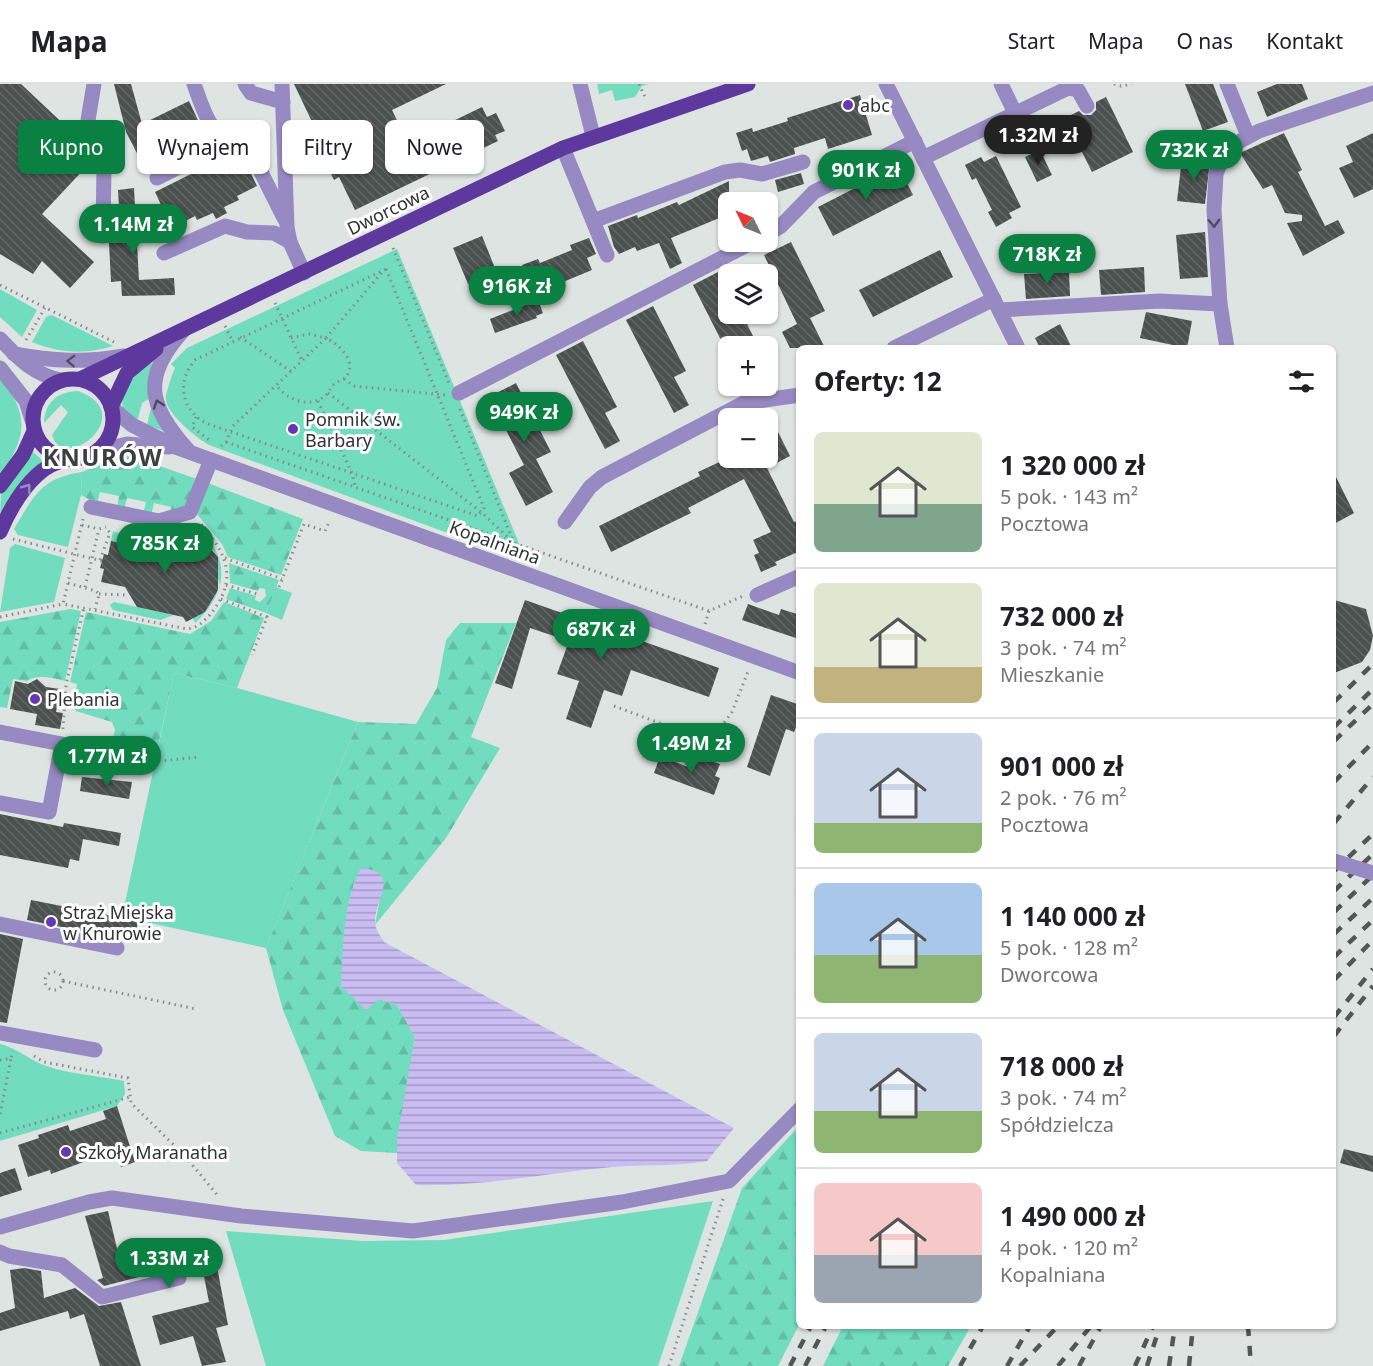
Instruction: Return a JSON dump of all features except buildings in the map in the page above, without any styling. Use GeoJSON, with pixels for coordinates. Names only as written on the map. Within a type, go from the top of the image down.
{"type":"FeatureCollection","features":[{"type":"Feature","properties":{"kind":"main road","name":"Dworcowa"},"geometry":{"type":"LineString","coordinates":[[111,407],[127,373],[148,354],[183,331],[563,148],[748,84]]}},
{"type":"Feature","properties":{"kind":"main road","name":"Dworcowa"},"geometry":{"type":"LineString","coordinates":[[80,379],[124,350],[183,331]]}},
{"type":"Feature","properties":{"kind":"main road"},"geometry":{"type":"LineString","coordinates":[[0,486],[23,455],[40,396],[61,380],[80,379],[100,389],[111,407],[112,431],[98,451],[84,458],[51,465],[32,481],[4,535]]}},
{"type":"Feature","properties":{"kind":"main road"},"geometry":{"type":"LineString","coordinates":[[33,425],[45,449],[67,460]]}},
{"type":"Feature","properties":{"kind":"street"},"geometry":{"type":"LineString","coordinates":[[94,84],[88,120],[104,164],[103,236]]}},
{"type":"Feature","properties":{"kind":"street"},"geometry":{"type":"LineString","coordinates":[[194,84],[210,120]]}},
{"type":"Feature","properties":{"kind":"street"},"geometry":{"type":"LineString","coordinates":[[245,84],[251,93],[283,102]]}},
{"type":"Feature","properties":{"kind":"street"},"geometry":{"type":"LineString","coordinates":[[282,84],[289,234]]}},
{"type":"Feature","properties":{"kind":"street"},"geometry":{"type":"LineString","coordinates":[[580,84],[593,136]]}},
{"type":"Feature","properties":{"kind":"street"},"geometry":{"type":"LineString","coordinates":[[886,84],[1017,345]]}},
{"type":"Feature","properties":{"kind":"street"},"geometry":{"type":"LineString","coordinates":[[1001,84],[1015,113]]}},
{"type":"Feature","properties":{"kind":"street"},"geometry":{"type":"LineString","coordinates":[[1227,84],[1248,136]]}},
{"type":"Feature","properties":{"kind":"street"},"geometry":{"type":"LineString","coordinates":[[923,158],[1015,113],[1052,89],[1075,87],[1087,106]]}},
{"type":"Feature","properties":{"kind":"street"},"geometry":{"type":"LineString","coordinates":[[1227,345],[1220,304],[1214,224],[1216,174],[1226,152],[1248,136],[1299,116],[1373,93]]}},
{"type":"Feature","properties":{"kind":"street"},"geometry":{"type":"LineString","coordinates":[[778,228],[814,192],[915,141]]}},
{"type":"Feature","properties":{"kind":"street"},"geometry":{"type":"LineString","coordinates":[[563,148],[607,255]]}},
{"type":"Feature","properties":{"kind":"street"},"geometry":{"type":"LineString","coordinates":[[593,221],[725,172],[740,170],[762,174],[803,162]]}},
{"type":"Feature","properties":{"kind":"street"},"geometry":{"type":"LineString","coordinates":[[157,178],[165,174]]}},
{"type":"Feature","properties":{"kind":"street"},"geometry":{"type":"LineString","coordinates":[[261,174],[304,273]]}},
{"type":"Feature","properties":{"kind":"street"},"geometry":{"type":"LineString","coordinates":[[164,253],[225,226],[247,232],[289,234]]}},
{"type":"Feature","properties":{"kind":"street"},"geometry":{"type":"LineString","coordinates":[[459,393],[734,252]]}},
{"type":"Feature","properties":{"kind":"street"},"geometry":{"type":"LineString","coordinates":[[901,345],[997,305],[1160,301],[1220,304]]}},
{"type":"Feature","properties":{"kind":"street"},"geometry":{"type":"LineString","coordinates":[[183,331],[159,362],[154,382],[156,401],[165,422],[184,450]]}},
{"type":"Feature","properties":{"kind":"street"},"geometry":{"type":"LineString","coordinates":[[0,339],[14,354],[44,377],[61,380]]}},
{"type":"Feature","properties":{"kind":"street"},"geometry":{"type":"LineString","coordinates":[[14,354],[42,359],[92,362],[124,350]]}},
{"type":"Feature","properties":{"kind":"street"},"geometry":{"type":"LineString","coordinates":[[0,368],[26,401],[33,425]]}},
{"type":"Feature","properties":{"kind":"street"},"geometry":{"type":"LineString","coordinates":[[565,522],[590,487],[602,477],[744,403],[796,396]]}},
{"type":"Feature","properties":{"kind":"street","name":"Kopalniana"},"geometry":{"type":"LineString","coordinates":[[111,407],[132,425],[184,450],[796,672]]}},
{"type":"Feature","properties":{"kind":"street","name":"Kopalniana"},"geometry":{"type":"LineString","coordinates":[[98,451],[127,444],[184,450]]}},
{"type":"Feature","properties":{"kind":"street"},"geometry":{"type":"LineString","coordinates":[[91,507],[159,522],[190,512],[211,460]]}},
{"type":"Feature","properties":{"kind":"street"},"geometry":{"type":"LineString","coordinates":[[757,595],[796,578]]}},
{"type":"Feature","properties":{"kind":"street"},"geometry":{"type":"LineString","coordinates":[[0,732],[62,744],[49,812],[0,803]]}},
{"type":"Feature","properties":{"kind":"street"},"geometry":{"type":"LineString","coordinates":[[1336,862],[1373,873]]}},
{"type":"Feature","properties":{"kind":"street"},"geometry":{"type":"LineString","coordinates":[[0,924],[117,948]]}},
{"type":"Feature","properties":{"kind":"street"},"geometry":{"type":"LineString","coordinates":[[0,1033],[95,1050]]}},
{"type":"Feature","properties":{"kind":"street"},"geometry":{"type":"LineString","coordinates":[[0,1227],[89,1202],[112,1198],[228,1215],[413,1231],[622,1202],[729,1181],[796,1113]]}},
{"type":"Feature","properties":{"kind":"street"},"geometry":{"type":"LineString","coordinates":[[0,1252],[9,1256],[62,1265],[102,1297],[179,1278]]}},
{"type":"Feature","properties":{"kind":"path"},"geometry":{"type":"LineString","coordinates":[[639,84],[646,99]]}},
{"type":"Feature","properties":{"kind":"path"},"geometry":{"type":"LineString","coordinates":[[1114,84],[1121,86],[1132,84]]}},
{"type":"Feature","properties":{"kind":"path"},"geometry":{"type":"LineString","coordinates":[[386,269],[484,508],[478,516],[230,431],[196,417],[184,397],[186,373],[195,360],[232,340],[386,269]]}},
{"type":"Feature","properties":{"kind":"path"},"geometry":{"type":"LineString","coordinates":[[386,269],[326,338],[230,431],[226,441],[709,611],[745,595],[757,595]]}},
{"type":"Feature","properties":{"kind":"path"},"geometry":{"type":"LineString","coordinates":[[0,285],[124,350]]}},
{"type":"Feature","properties":{"kind":"path"},"geometry":{"type":"LineString","coordinates":[[275,303],[302,361]]}},
{"type":"Feature","properties":{"kind":"path"},"geometry":{"type":"LineString","coordinates":[[25,342],[45,308]]}},
{"type":"Feature","properties":{"kind":"path"},"geometry":{"type":"LineString","coordinates":[[225,326],[232,340]]}},
{"type":"Feature","properties":{"kind":"path"},"geometry":{"type":"LineString","coordinates":[[276,386],[292,399],[306,403],[318,400],[328,393],[333,383],[344,378],[350,368],[348,359],[335,342],[309,334],[291,338]]}},
{"type":"Feature","properties":{"kind":"path"},"geometry":{"type":"LineString","coordinates":[[240,337],[292,372]]}},
{"type":"Feature","properties":{"kind":"path"},"geometry":{"type":"LineString","coordinates":[[344,378],[354,386],[437,395]]}},
{"type":"Feature","properties":{"kind":"path"},"geometry":{"type":"LineString","coordinates":[[328,393],[481,512],[514,543]]}},
{"type":"Feature","properties":{"kind":"path"},"geometry":{"type":"LineString","coordinates":[[318,400],[352,473],[355,486]]}},
{"type":"Feature","properties":{"kind":"path"},"geometry":{"type":"LineString","coordinates":[[196,417],[192,428],[214,444]]}},
{"type":"Feature","properties":{"kind":"path"},"geometry":{"type":"LineString","coordinates":[[63,604],[85,510],[91,507]]}},
{"type":"Feature","properties":{"kind":"path"},"geometry":{"type":"LineString","coordinates":[[279,587],[304,524],[325,531],[330,520]]}},
{"type":"Feature","properties":{"kind":"path"},"geometry":{"type":"LineString","coordinates":[[4,535],[101,560],[110,533],[106,528]]}},
{"type":"Feature","properties":{"kind":"path"},"geometry":{"type":"LineString","coordinates":[[85,587],[99,529]]}},
{"type":"Feature","properties":{"kind":"path"},"geometry":{"type":"LineString","coordinates":[[0,617],[63,604],[187,629],[200,624],[221,599],[226,585],[224,558],[212,537]]}},
{"type":"Feature","properties":{"kind":"path"},"geometry":{"type":"LineString","coordinates":[[224,558],[282,579]]}},
{"type":"Feature","properties":{"kind":"path"},"geometry":{"type":"LineString","coordinates":[[68,583],[85,587],[99,594],[128,594]]}},
{"type":"Feature","properties":{"kind":"path"},"geometry":{"type":"LineString","coordinates":[[226,585],[257,594]]}},
{"type":"Feature","properties":{"kind":"path"},"geometry":{"type":"LineString","coordinates":[[95,609],[99,594]]}},
{"type":"Feature","properties":{"kind":"path"},"geometry":{"type":"LineString","coordinates":[[221,599],[267,617],[252,655]]}},
{"type":"Feature","properties":{"kind":"path"},"geometry":{"type":"LineString","coordinates":[[84,607],[66,685],[62,744],[95,749],[143,763],[199,757]]}},
{"type":"Feature","properties":{"kind":"path"},"geometry":{"type":"LineString","coordinates":[[614,706],[693,736],[709,734],[721,727],[732,712],[754,657]]}},
{"type":"Feature","properties":{"kind":"path"},"geometry":{"type":"LineString","coordinates":[[54,971],[61,975],[63,981],[59,988],[53,990],[46,987],[44,980],[48,973],[54,971]]}},
{"type":"Feature","properties":{"kind":"path"},"geometry":{"type":"LineString","coordinates":[[63,981],[196,1009]]}},
{"type":"Feature","properties":{"kind":"path"},"geometry":{"type":"LineString","coordinates":[[0,1114],[11,1058],[15,1048],[22,1051]]}},
{"type":"Feature","properties":{"kind":"path"},"geometry":{"type":"LineString","coordinates":[[30,1053],[44,1062],[128,1078],[131,1103],[169,1139],[218,1195],[228,1215]]}},
{"type":"Feature","properties":{"kind":"path"},"geometry":{"type":"LineString","coordinates":[[0,1066],[11,1058]]}},
{"type":"Feature","properties":{"kind":"path"},"geometry":{"type":"LineString","coordinates":[[0,1060],[5,1061]]}},
{"type":"Feature","properties":{"kind":"path"},"geometry":{"type":"LineString","coordinates":[[0,1134],[130,1097]]}},
{"type":"Feature","properties":{"kind":"path"},"geometry":{"type":"LineString","coordinates":[[669,1366],[729,1181]]}},
{"type":"Feature","properties":{"kind":"green space"},"geometry":{"type":"Polygon","coordinates":[[[597,84],[649,84],[642,86],[635,97],[615,101],[612,90],[599,94],[597,84]]]}},
{"type":"Feature","properties":{"kind":"green space"},"geometry":{"type":"Polygon","coordinates":[[[397,249],[526,562],[209,445],[169,409],[166,395],[175,368],[171,364],[187,348],[397,249]]]}},
{"type":"Feature","properties":{"kind":"green space"},"geometry":{"type":"Polygon","coordinates":[[[0,289],[37,310],[22,337],[0,317],[0,289]]]}},
{"type":"Feature","properties":{"kind":"green space"},"geometry":{"type":"Polygon","coordinates":[[[51,315],[113,346],[92,351],[72,352],[52,349],[32,342],[46,317],[51,315]]]}},
{"type":"Feature","properties":{"kind":"green space"},"geometry":{"type":"Polygon","coordinates":[[[150,362],[153,364],[150,398],[142,403],[137,422],[123,408],[122,401],[126,388],[134,376],[150,362]]]}},
{"type":"Feature","properties":{"kind":"green space"},"geometry":{"type":"Polygon","coordinates":[[[0,376],[16,402],[21,426],[16,449],[0,475],[0,376]]]}},
{"type":"Feature","properties":{"kind":"green space"},"geometry":{"type":"Polygon","coordinates":[[[78,391],[95,401],[102,413],[100,426],[93,437],[82,445],[70,448],[59,446],[52,435],[68,412],[61,405],[44,423],[47,409],[54,399],[64,393],[78,391]]]}},
{"type":"Feature","properties":{"kind":"green space"},"geometry":{"type":"Polygon","coordinates":[[[151,408],[164,431],[147,425],[151,408]]]}},
{"type":"Feature","properties":{"kind":"green space"},"geometry":{"type":"Polygon","coordinates":[[[32,451],[44,462],[0,520],[1,492],[32,451]]]}},
{"type":"Feature","properties":{"kind":"green space"},"geometry":{"type":"Polygon","coordinates":[[[131,456],[197,479],[187,506],[170,515],[171,507],[154,503],[151,516],[143,514],[146,502],[127,498],[124,510],[117,508],[119,496],[100,492],[97,504],[81,495],[82,472],[118,457],[131,456]]]}},
{"type":"Feature","properties":{"kind":"green space"},"geometry":{"type":"Polygon","coordinates":[[[82,472],[81,495],[68,547],[18,535],[14,529],[40,490],[57,479],[82,472]]]}},
{"type":"Feature","properties":{"kind":"green space"},"geometry":{"type":"Polygon","coordinates":[[[205,482],[303,519],[281,575],[228,557],[222,544],[196,513],[205,482]]]}},
{"type":"Feature","properties":{"kind":"green space"},"geometry":{"type":"Polygon","coordinates":[[[154,525],[205,536],[219,558],[220,585],[216,569],[218,557],[204,540],[199,544],[147,530],[154,525]]]}},
{"type":"Feature","properties":{"kind":"green space"},"geometry":{"type":"Polygon","coordinates":[[[113,531],[128,537],[135,546],[132,549],[111,541],[113,531]]]}},
{"type":"Feature","properties":{"kind":"green space"},"geometry":{"type":"Polygon","coordinates":[[[15,544],[65,558],[54,602],[0,612],[10,548],[15,544]]]}},
{"type":"Feature","properties":{"kind":"green space"},"geometry":{"type":"Polygon","coordinates":[[[229,563],[279,580],[266,613],[226,599],[230,588],[256,596],[255,600],[260,602],[266,596],[265,589],[259,588],[258,591],[230,583],[229,563]]]}},
{"type":"Feature","properties":{"kind":"green space"},"geometry":{"type":"Polygon","coordinates":[[[276,587],[292,593],[282,620],[266,613],[276,587]]]}},
{"type":"Feature","properties":{"kind":"green space"},"geometry":{"type":"Polygon","coordinates":[[[218,590],[212,603],[204,614],[195,623],[192,616],[205,612],[218,590]]]}},
{"type":"Feature","properties":{"kind":"green space"},"geometry":{"type":"Polygon","coordinates":[[[114,602],[174,615],[160,620],[113,610],[110,605],[114,602]]]}},
{"type":"Feature","properties":{"kind":"green space"},"geometry":{"type":"Polygon","coordinates":[[[224,602],[264,618],[237,688],[174,673],[155,760],[136,758],[110,748],[115,730],[112,722],[76,711],[73,705],[77,684],[70,682],[86,612],[190,634],[211,621],[224,602]]]}},
{"type":"Feature","properties":{"kind":"green space"},"geometry":{"type":"Polygon","coordinates":[[[70,609],[81,611],[65,681],[46,677],[27,681],[13,679],[7,708],[0,707],[0,622],[70,609]]]}},
{"type":"Feature","properties":{"kind":"green space"},"geometry":{"type":"Polygon","coordinates":[[[460,623],[516,623],[471,737],[500,748],[446,838],[375,925],[383,882],[354,882],[344,942],[341,986],[397,1005],[415,1037],[397,1153],[361,1151],[335,1136],[283,1010],[266,948],[358,722],[416,724],[437,688],[446,640],[460,623]]]}},
{"type":"Feature","properties":{"kind":"green space"},"geometry":{"type":"Polygon","coordinates":[[[174,673],[358,722],[266,948],[122,917],[174,673]]]}},
{"type":"Feature","properties":{"kind":"green space"},"geometry":{"type":"Polygon","coordinates":[[[0,1044],[49,1067],[124,1081],[125,1094],[117,1106],[0,1141],[0,1044]]]}},
{"type":"Feature","properties":{"kind":"green space"},"geometry":{"type":"Polygon","coordinates":[[[796,1129],[797,1329],[778,1366],[679,1366],[742,1188],[796,1129]]]}},
{"type":"Feature","properties":{"kind":"green space"},"geometry":{"type":"Polygon","coordinates":[[[713,1201],[658,1366],[266,1366],[226,1231],[363,1241],[444,1240],[713,1201]]]}},
{"type":"Feature","properties":{"kind":"green space"},"geometry":{"type":"Polygon","coordinates":[[[842,1329],[969,1329],[948,1366],[823,1366],[842,1329]]]}},
{"type":"Feature","properties":{"kind":"shaded area"},"geometry":{"type":"Polygon","coordinates":[[[361,868],[381,875],[383,881],[375,924],[384,942],[734,1128],[707,1161],[612,1167],[465,1184],[416,1185],[397,1163],[397,1138],[415,1037],[397,1005],[379,999],[366,1010],[341,986],[347,910],[361,868]]]}},
{"type":"Feature","properties":{"kind":"railway"},"geometry":{"type":"LineString","coordinates":[[1336,700],[1373,664]]}},
{"type":"Feature","properties":{"kind":"railway"},"geometry":{"type":"LineString","coordinates":[[1336,725],[1373,689]]}},
{"type":"Feature","properties":{"kind":"railway"},"geometry":{"type":"LineString","coordinates":[[1336,739],[1373,704]]}},
{"type":"Feature","properties":{"kind":"railway"},"geometry":{"type":"LineString","coordinates":[[1336,780],[1373,742]]}},
{"type":"Feature","properties":{"kind":"railway"},"geometry":{"type":"LineString","coordinates":[[1336,821],[1373,777]]}},
{"type":"Feature","properties":{"kind":"railway"},"geometry":{"type":"LineString","coordinates":[[1336,869],[1373,834]]}},
{"type":"Feature","properties":{"kind":"railway"},"geometry":{"type":"LineString","coordinates":[[1336,889],[1373,854]]}},
{"type":"Feature","properties":{"kind":"railway"},"geometry":{"type":"LineString","coordinates":[[1336,910],[1373,875]]}},
{"type":"Feature","properties":{"kind":"railway"},"geometry":{"type":"LineString","coordinates":[[1336,932],[1373,898]]}},
{"type":"Feature","properties":{"kind":"railway"},"geometry":{"type":"LineString","coordinates":[[1336,955],[1373,920]]}},
{"type":"Feature","properties":{"kind":"railway"},"geometry":{"type":"LineString","coordinates":[[1336,978],[1373,940]]}},
{"type":"Feature","properties":{"kind":"railway"},"geometry":{"type":"LineString","coordinates":[[1336,1015],[1373,969]]}},
{"type":"Feature","properties":{"kind":"railway"},"geometry":{"type":"LineString","coordinates":[[1336,1033],[1373,986]]}},
{"type":"Feature","properties":{"kind":"railway"},"geometry":{"type":"LineString","coordinates":[[790,1366],[809,1329]]}},
{"type":"Feature","properties":{"kind":"railway"},"geometry":{"type":"LineString","coordinates":[[805,1366],[824,1329]]}},
{"type":"Feature","properties":{"kind":"railway"},"geometry":{"type":"LineString","coordinates":[[960,1366],[981,1329]]}},
{"type":"Feature","properties":{"kind":"railway"},"geometry":{"type":"LineString","coordinates":[[1007,1366],[1028,1329]]}},
{"type":"Feature","properties":{"kind":"railway"},"geometry":{"type":"LineString","coordinates":[[1020,1366],[1055,1329]]}},
{"type":"Feature","properties":{"kind":"railway"},"geometry":{"type":"LineString","coordinates":[[1058,1366],[1089,1329]]}},
{"type":"Feature","properties":{"kind":"railway"},"geometry":{"type":"LineString","coordinates":[[1079,1366],[1099,1329]]}},
{"type":"Feature","properties":{"kind":"railway"},"geometry":{"type":"LineString","coordinates":[[1135,1366],[1152,1329]]}},
{"type":"Feature","properties":{"kind":"railway"},"geometry":{"type":"LineString","coordinates":[[1169,1366],[1175,1329]]}},
{"type":"Feature","properties":{"kind":"railway"},"geometry":{"type":"LineString","coordinates":[[1189,1366],[1193,1329]]}},
{"type":"Feature","properties":{"kind":"railway"},"geometry":{"type":"LineString","coordinates":[[1248,1329],[1251,1366]]}},
{"type":"Feature","properties":{"kind":"railway"},"geometry":{"type":"LineString","coordinates":[[1147,1366],[1158,1332]]}},
{"type":"Feature","properties":{"kind":"place","name":"abc"},"geometry":{"type":"Point","coordinates":[848,105]}},
{"type":"Feature","properties":{"kind":"place","name":"Pomnik św. Barbary"},"geometry":{"type":"Point","coordinates":[293,429]}},
{"type":"Feature","properties":{"kind":"place","name":"Plebania"},"geometry":{"type":"Point","coordinates":[35,699]}},
{"type":"Feature","properties":{"kind":"place","name":"Straż Miejska w Knurowie"},"geometry":{"type":"Point","coordinates":[51,922]}},
{"type":"Feature","properties":{"kind":"place","name":"Szkoły Maranatha"},"geometry":{"type":"Point","coordinates":[66,1152]}},
{"type":"Feature","properties":{"kind":"district","name":"KNURÓW"},"geometry":{"type":"Point","coordinates":[103,456]}}]}
